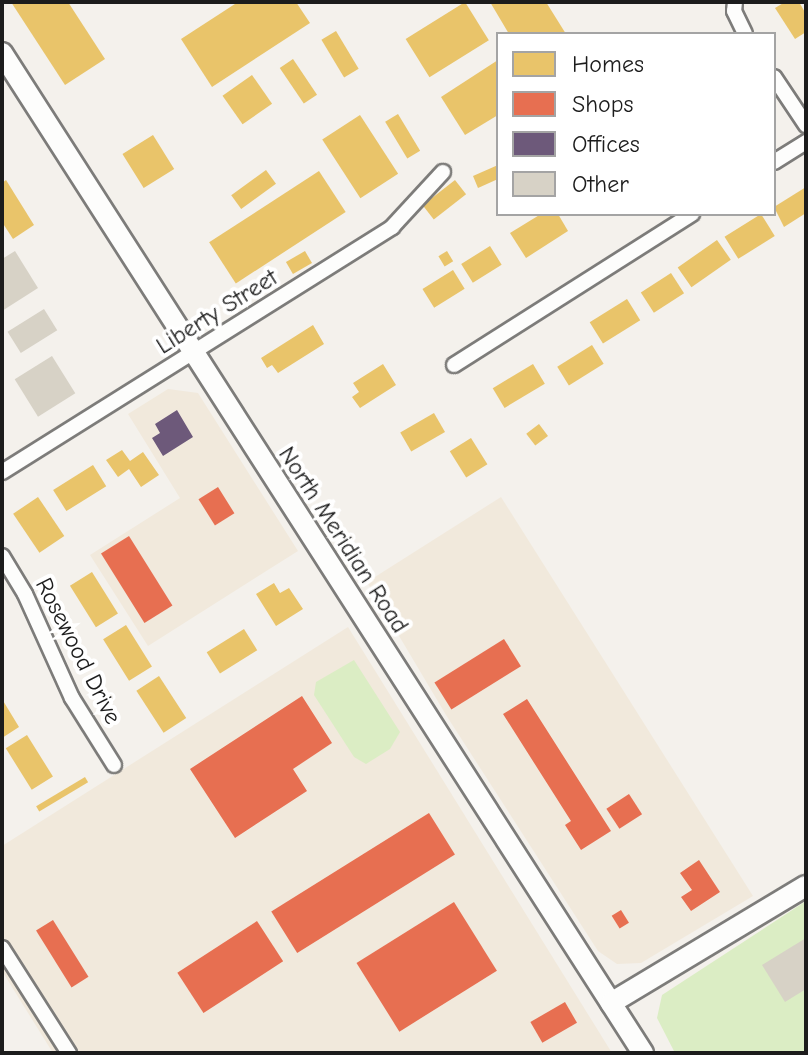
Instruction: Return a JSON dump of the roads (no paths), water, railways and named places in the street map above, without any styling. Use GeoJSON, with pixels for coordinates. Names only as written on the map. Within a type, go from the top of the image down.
{"type":"FeatureCollection","features":[{"type":"Feature","properties":{"kind":"main road","name":"North Meridian Road"},"geometry":{"type":"LineString","coordinates":[[2,53],[192,354],[643,1053]]}},
{"type":"Feature","properties":{"kind":"main road"},"geometry":{"type":"LineString","coordinates":[[611,1003],[806,886]]}},
{"type":"Feature","properties":{"kind":"street"},"geometry":{"type":"LineString","coordinates":[[735,2],[734,11],[744,32]]}},
{"type":"Feature","properties":{"kind":"street"},"geometry":{"type":"LineString","coordinates":[[776,80],[806,125]]}},
{"type":"Feature","properties":{"kind":"street"},"geometry":{"type":"LineString","coordinates":[[776,161],[806,142]]}},
{"type":"Feature","properties":{"kind":"street","name":"Liberty Street"},"geometry":{"type":"LineString","coordinates":[[2,472],[392,227],[443,172]]}},
{"type":"Feature","properties":{"kind":"street"},"geometry":{"type":"LineString","coordinates":[[454,365],[689,216]]}},
{"type":"Feature","properties":{"kind":"street","name":"Rosewood Drive"},"geometry":{"type":"LineString","coordinates":[[2,556],[25,594],[72,698],[114,765]]}},
{"type":"Feature","properties":{"kind":"street"},"geometry":{"type":"LineString","coordinates":[[3,952],[69,1053]]}}]}
